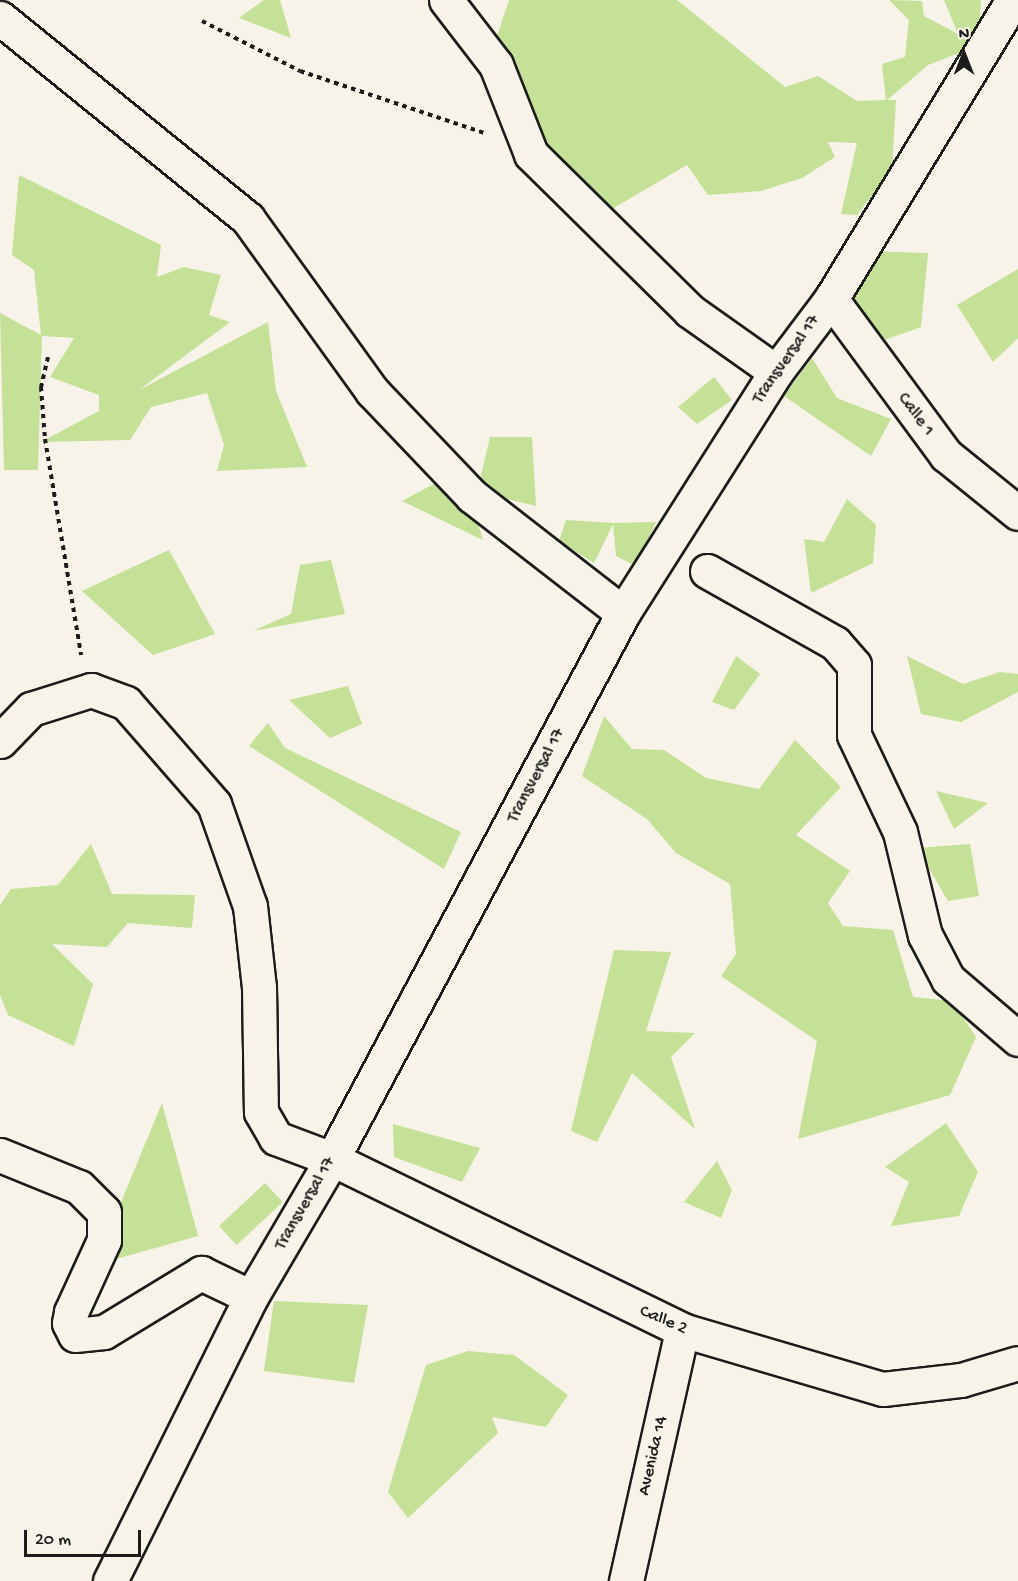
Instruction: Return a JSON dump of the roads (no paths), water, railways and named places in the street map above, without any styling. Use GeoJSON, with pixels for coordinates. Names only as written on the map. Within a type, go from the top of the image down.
{"type":"FeatureCollection","features":[{"type":"Feature","properties":{"kind":"street"},"geometry":{"type":"LineString","coordinates":[[446,0],[496,65],[531,154],[690,311],[776,372]]}},
{"type":"Feature","properties":{"kind":"street","name":"Transversal 17"},"geometry":{"type":"LineString","coordinates":[[110,1581],[251,1297],[332,1159],[623,613],[776,372],[831,299],[1013,0]]}},
{"type":"Feature","properties":{"kind":"street"},"geometry":{"type":"LineString","coordinates":[[0,18],[248,219],[372,391],[441,464],[472,496],[623,613]]}},
{"type":"Feature","properties":{"kind":"street","name":"Calle 1"},"geometry":{"type":"LineString","coordinates":[[831,299],[946,455],[1018,513]]}},
{"type":"Feature","properties":{"kind":"street"},"geometry":{"type":"LineString","coordinates":[[707,571],[835,643],[854,665],[854,735],[900,832],[925,935],[948,979],[1018,1039]]}},
{"type":"Feature","properties":{"kind":"street","name":"Calle 2"},"geometry":{"type":"LineString","coordinates":[[0,741],[31,709],[91,690],[126,703],[214,804],[250,906],[260,987],[261,1112],[276,1138],[332,1159],[682,1330],[883,1389],[961,1380],[1018,1362]]}},
{"type":"Feature","properties":{"kind":"street"},"geometry":{"type":"LineString","coordinates":[[0,1155],[79,1187],[104,1212],[104,1240],[71,1312],[69,1323],[75,1335],[104,1332],[201,1273],[251,1297]]}},
{"type":"Feature","properties":{"kind":"street","name":"Avenida 14"},"geometry":{"type":"LineString","coordinates":[[626,1581],[682,1330]]}}]}
